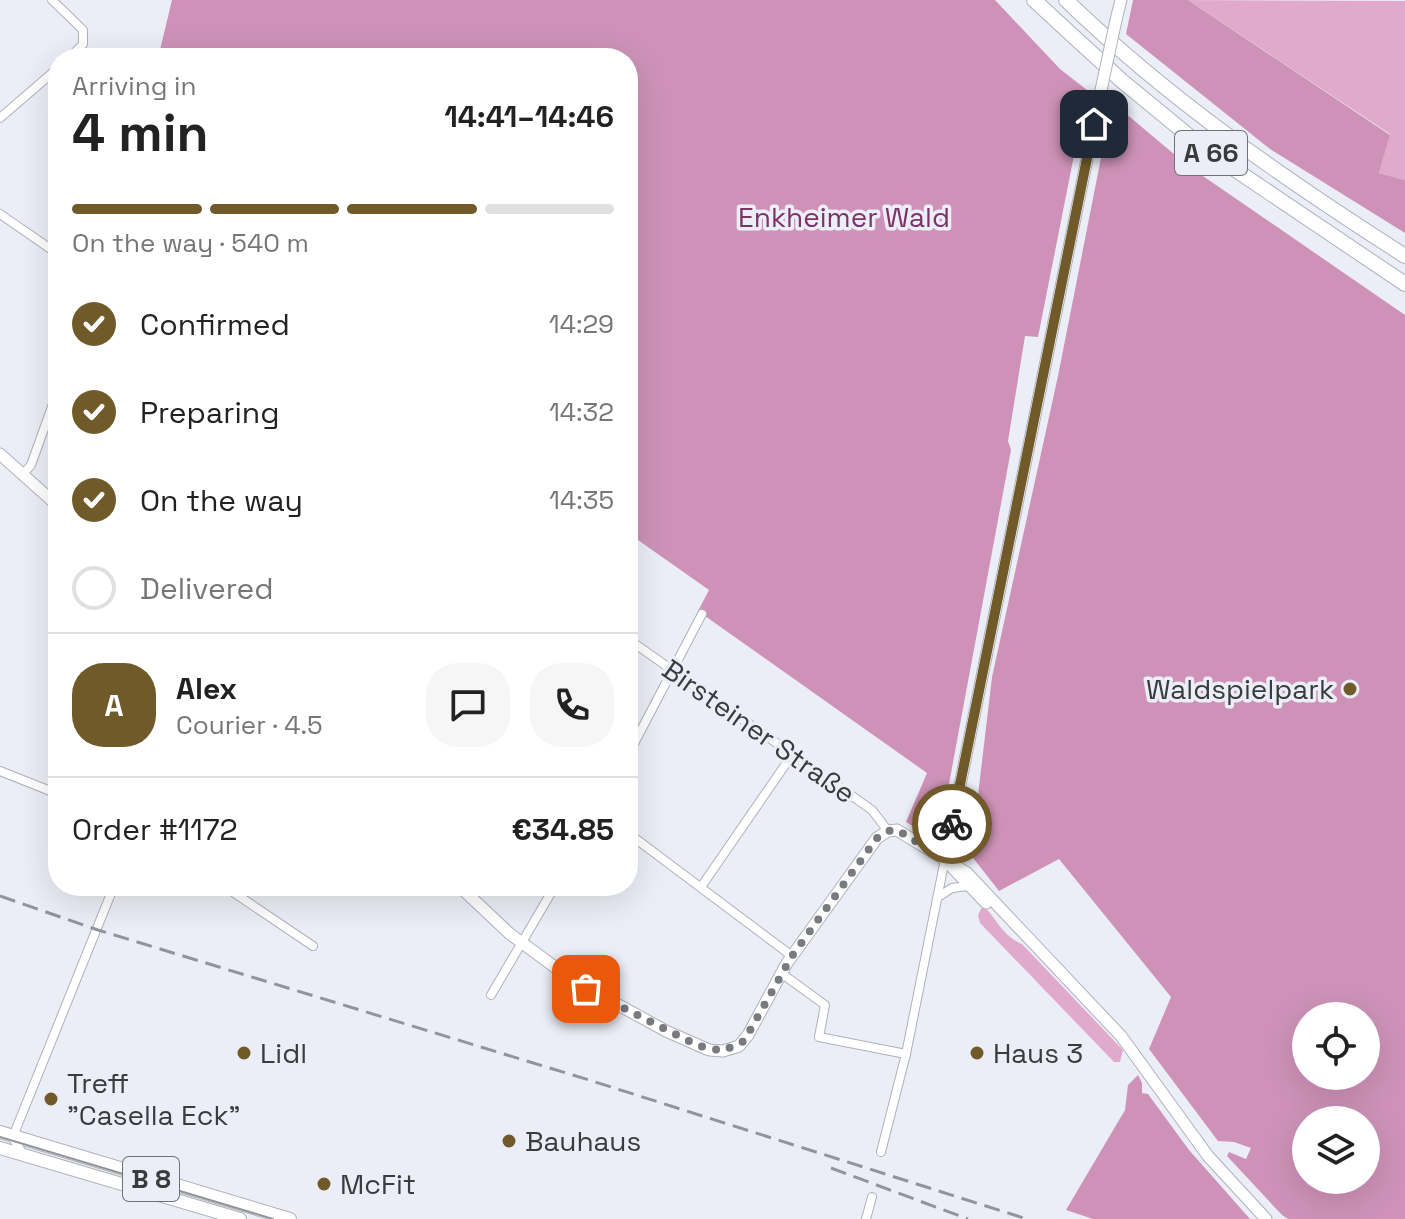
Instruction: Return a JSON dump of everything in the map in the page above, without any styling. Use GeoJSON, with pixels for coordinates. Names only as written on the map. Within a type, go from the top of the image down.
{"type":"FeatureCollection","features":[{"type":"Feature","properties":{"kind":"highway","name":"A 66"},"geometry":{"type":"LineString","coordinates":[[1034,0],[1122,81],[1206,150],[1405,284]]}},
{"type":"Feature","properties":{"kind":"highway","name":"A 66"},"geometry":{"type":"LineString","coordinates":[[1066,0],[1172,95],[1213,127],[1405,256]]}},
{"type":"Feature","properties":{"kind":"main road"},"geometry":{"type":"LineString","coordinates":[[945,859],[1121,0]]}},
{"type":"Feature","properties":{"kind":"main road"},"geometry":{"type":"LineString","coordinates":[[0,454],[48,497]]}},
{"type":"Feature","properties":{"kind":"main road"},"geometry":{"type":"LineString","coordinates":[[920,843],[952,826]]}},
{"type":"Feature","properties":{"kind":"main road"},"geometry":{"type":"LineString","coordinates":[[952,826],[956,852],[968,879],[1121,1036],[1208,1156],[1266,1219]]}},
{"type":"Feature","properties":{"kind":"main road","name":"Birsteiner Straße"},"geometry":{"type":"LineString","coordinates":[[888,831],[897,830],[920,843],[968,879]]}},
{"type":"Feature","properties":{"kind":"main road"},"geometry":{"type":"LineString","coordinates":[[470,896],[523,945],[586,989],[666,1031],[716,1052],[739,1046],[748,1035],[792,956],[877,838],[888,831]]}},
{"type":"Feature","properties":{"kind":"main road","name":"B 8"},"geometry":{"type":"LineString","coordinates":[[0,1132],[290,1219]]}},
{"type":"Feature","properties":{"kind":"main road","name":"B 8"},"geometry":{"type":"LineString","coordinates":[[0,1148],[240,1219]]}},
{"type":"Feature","properties":{"kind":"street"},"geometry":{"type":"LineString","coordinates":[[52,0],[83,30],[83,44],[79,48]]}},
{"type":"Feature","properties":{"kind":"street"},"geometry":{"type":"LineString","coordinates":[[0,118],[48,77]]}},
{"type":"Feature","properties":{"kind":"street"},"geometry":{"type":"LineString","coordinates":[[0,214],[48,247]]}},
{"type":"Feature","properties":{"kind":"street"},"geometry":{"type":"LineString","coordinates":[[23,474],[31,465],[48,418]]}},
{"type":"Feature","properties":{"kind":"street"},"geometry":{"type":"LineString","coordinates":[[638,737],[702,614]]}},
{"type":"Feature","properties":{"kind":"street","name":"Birsteiner Straße"},"geometry":{"type":"LineString","coordinates":[[638,646],[877,813],[888,831]]}},
{"type":"Feature","properties":{"kind":"street"},"geometry":{"type":"LineString","coordinates":[[701,887],[792,755]]}},
{"type":"Feature","properties":{"kind":"street"},"geometry":{"type":"LineString","coordinates":[[0,771],[48,790]]}},
{"type":"Feature","properties":{"kind":"street"},"geometry":{"type":"LineString","coordinates":[[638,840],[792,956]]}},
{"type":"Feature","properties":{"kind":"street"},"geometry":{"type":"LineString","coordinates":[[881,1152],[906,1054],[945,859]]}},
{"type":"Feature","properties":{"kind":"street"},"geometry":{"type":"LineString","coordinates":[[938,897],[968,879]]}},
{"type":"Feature","properties":{"kind":"street"},"geometry":{"type":"LineString","coordinates":[[26,1156],[13,1136],[110,896]]}},
{"type":"Feature","properties":{"kind":"street"},"geometry":{"type":"LineString","coordinates":[[239,896],[313,946]]}},
{"type":"Feature","properties":{"kind":"street"},"geometry":{"type":"LineString","coordinates":[[491,995],[550,896]]}},
{"type":"Feature","properties":{"kind":"street"},"geometry":{"type":"LineString","coordinates":[[781,973],[825,1005],[819,1037],[906,1054]]}},
{"type":"Feature","properties":{"kind":"street"},"geometry":{"type":"LineString","coordinates":[[866,1219],[872,1197]]}},
{"type":"Feature","properties":{"kind":"shaded area"},"geometry":{"type":"Polygon","coordinates":[[[1188,0],[1405,1],[1405,180],[1379,173],[1390,134],[1188,0]]]}},
{"type":"Feature","properties":{"kind":"shaded area"},"geometry":{"type":"Polygon","coordinates":[[[983,905],[1005,932],[1022,944],[1123,1050],[1120,1062],[1114,1062],[980,923],[978,915],[983,905]]]}},
{"type":"Feature","properties":{"kind":"green space","name":"Enkheimer Wald"},"geometry":{"type":"Polygon","coordinates":[[[172,0],[995,0],[1060,69],[1087,90],[1038,337],[1025,336],[1008,441],[1011,450],[941,827],[924,833],[906,822],[927,773],[698,611],[709,590],[638,540],[638,48],[160,48],[172,0]]]}},
{"type":"Feature","properties":{"kind":"green space"},"geometry":{"type":"Polygon","coordinates":[[[1133,0],[1188,0],[1390,135],[1379,173],[1405,180],[1405,233],[1270,149],[1126,34],[1133,0]]]}},
{"type":"Feature","properties":{"kind":"green space"},"geometry":{"type":"Polygon","coordinates":[[[1112,102],[1187,165],[1405,315],[1405,1219],[1288,1219],[1282,1215],[1227,1156],[1229,1152],[1246,1159],[1251,1148],[1218,1141],[1149,1049],[1171,997],[1059,859],[999,891],[970,854],[966,835],[976,812],[992,677],[1058,376],[1112,102]]]}},
{"type":"Feature","properties":{"kind":"green space"},"geometry":{"type":"Polygon","coordinates":[[[1138,1075],[1142,1093],[1148,1094],[1189,1150],[1250,1219],[1093,1219],[1066,1210],[1125,1110],[1128,1085],[1138,1075]]]}},
{"type":"Feature","properties":{"kind":"tram line"},"geometry":{"type":"LineString","coordinates":[[0,1137],[273,1219]]}},
{"type":"Feature","properties":{"kind":"railway"},"geometry":{"type":"LineString","coordinates":[[0,896],[98,930],[589,1080],[1027,1219]]}},
{"type":"Feature","properties":{"kind":"railway"},"geometry":{"type":"LineString","coordinates":[[831,1168],[968,1219]]}},
{"type":"Feature","properties":{"kind":"way so far"},"geometry":{"type":"LineString","coordinates":[[586,989],[699,1046],[716,1052],[731,1050],[748,1035],[792,956],[877,838],[883,832],[897,830],[945,859],[952,824]]}},
{"type":"Feature","properties":{"kind":"place","name":"Waldspielpark"},"geometry":{"type":"Point","coordinates":[1350,689]}},
{"type":"Feature","properties":{"kind":"place","name":"Lidl"},"geometry":{"type":"Point","coordinates":[244,1053]}},
{"type":"Feature","properties":{"kind":"place","name":"Haus 3"},"geometry":{"type":"Point","coordinates":[977,1053]}},
{"type":"Feature","properties":{"kind":"place","name":"Treff \"Casella Eck\""},"geometry":{"type":"Point","coordinates":[51,1099]}},
{"type":"Feature","properties":{"kind":"place","name":"Bauhaus"},"geometry":{"type":"Point","coordinates":[509,1141]}},
{"type":"Feature","properties":{"kind":"place","name":"McFit"},"geometry":{"type":"Point","coordinates":[324,1184]}},
{"type":"Feature","properties":{"kind":"route"},"geometry":{"type":"LineString","coordinates":[[952,824],[1094,124]]}}]}
